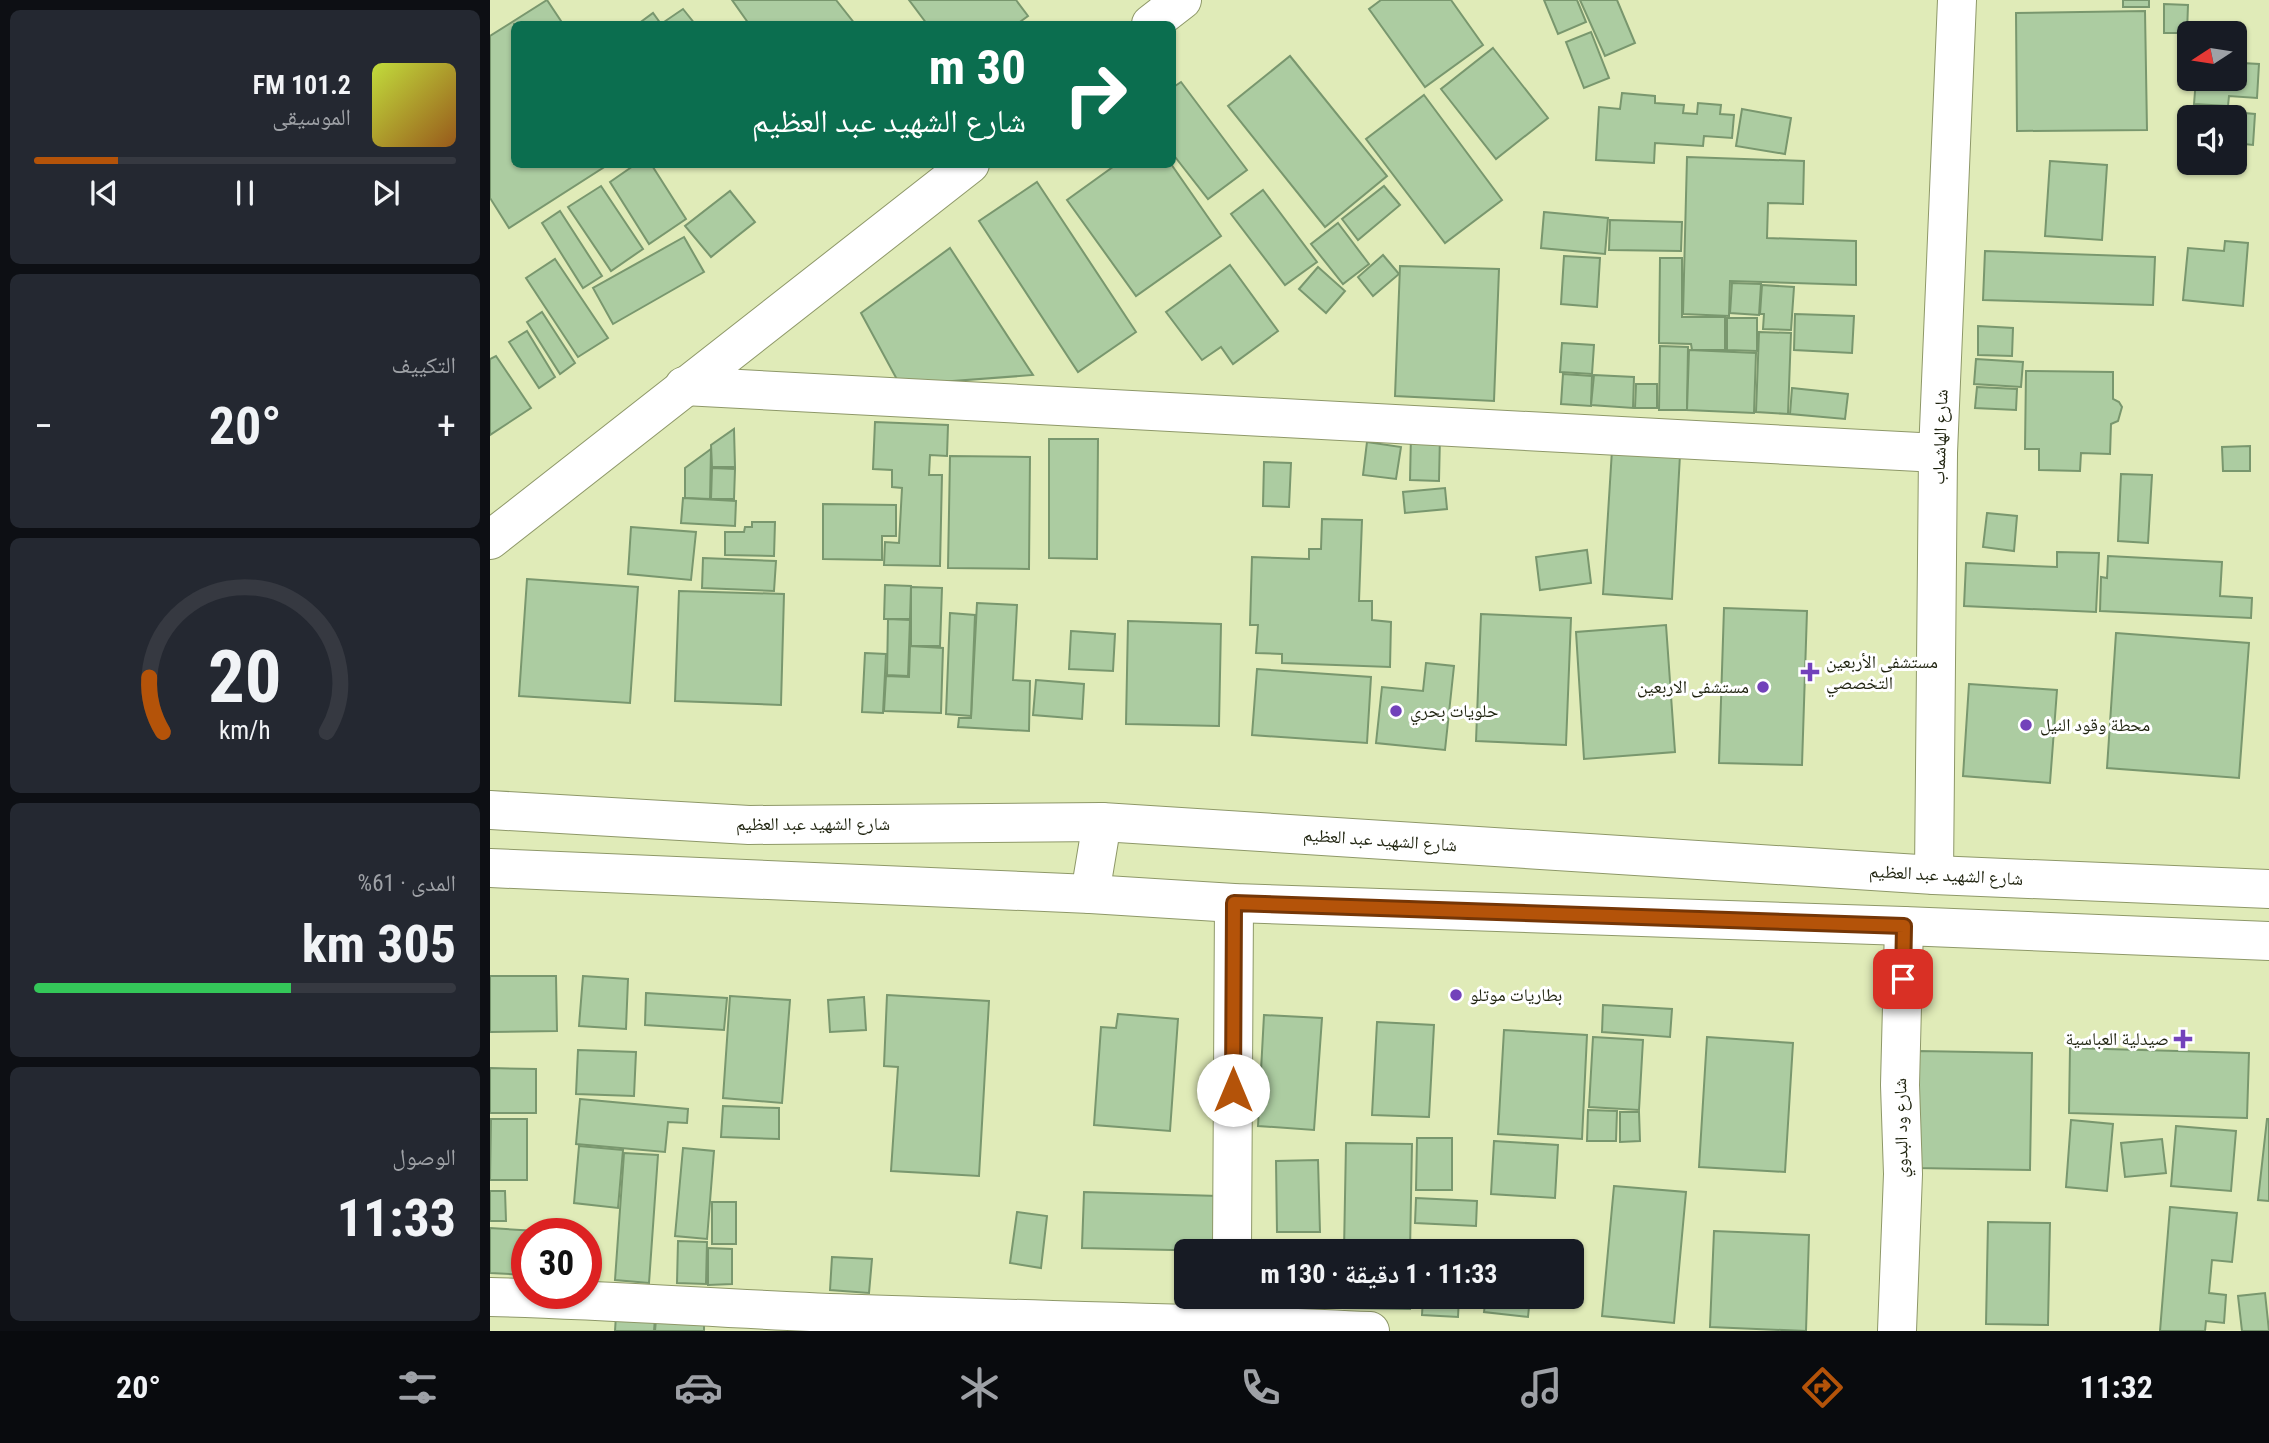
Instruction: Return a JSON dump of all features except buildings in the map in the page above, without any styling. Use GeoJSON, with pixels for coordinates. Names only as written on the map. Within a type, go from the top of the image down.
{"type":"FeatureCollection","features":[{"type":"Feature","properties":{"kind":"street"},"geometry":{"type":"LineString","coordinates":[[1154,21],[1182,0]]}},
{"type":"Feature","properties":{"kind":"street","name":"شارع الهاشماب"},"geometry":{"type":"LineString","coordinates":[[1934,875],[1938,453],[1957,0]]}},
{"type":"Feature","properties":{"kind":"street"},"geometry":{"type":"LineString","coordinates":[[490,540],[965,168]]}},
{"type":"Feature","properties":{"kind":"street"},"geometry":{"type":"LineString","coordinates":[[684,386],[1938,453]]}},
{"type":"Feature","properties":{"kind":"street","name":"شارع الشهيد عبد العظيم"},"geometry":{"type":"LineString","coordinates":[[490,810],[749,825],[1102,822],[1934,875],[2269,890]]}},
{"type":"Feature","properties":{"kind":"street"},"geometry":{"type":"LineString","coordinates":[[1090,894],[1102,822]]}},
{"type":"Feature","properties":{"kind":"street"},"geometry":{"type":"LineString","coordinates":[[490,868],[1090,894],[1234,903],[2269,941]]}},
{"type":"Feature","properties":{"kind":"street"},"geometry":{"type":"LineString","coordinates":[[1232,1239],[1234,903]]}},
{"type":"Feature","properties":{"kind":"street","name":"شارع ود البدوي"},"geometry":{"type":"LineString","coordinates":[[1897,1331],[1903,1174],[1900,1085],[1904,926]]}},
{"type":"Feature","properties":{"kind":"street"},"geometry":{"type":"LineString","coordinates":[[490,1297],[601,1316],[857,1323],[1231,1317],[1370,1331]]}},
{"type":"Feature","properties":{"kind":"place","name":"مستشفى الأربعين التخصصي"},"geometry":{"type":"Point","coordinates":[1810,672]}},
{"type":"Feature","properties":{"kind":"place","name":"مستشفى الاربعين"},"geometry":{"type":"Point","coordinates":[1763,687]}},
{"type":"Feature","properties":{"kind":"place","name":"حلويات بحري"},"geometry":{"type":"Point","coordinates":[1396,711]}},
{"type":"Feature","properties":{"kind":"place","name":"محطة وقود النيل"},"geometry":{"type":"Point","coordinates":[2026,725]}},
{"type":"Feature","properties":{"kind":"place","name":"بطاريات موتلو"},"geometry":{"type":"Point","coordinates":[1456,995]}},
{"type":"Feature","properties":{"kind":"place","name":"صيدلية العباسية"},"geometry":{"type":"Point","coordinates":[2183,1039]}},
{"type":"Feature","properties":{"kind":"route"},"geometry":{"type":"LineString","coordinates":[[1233,1090],[1234,903],[1904,926],[1903,979]]}}]}
